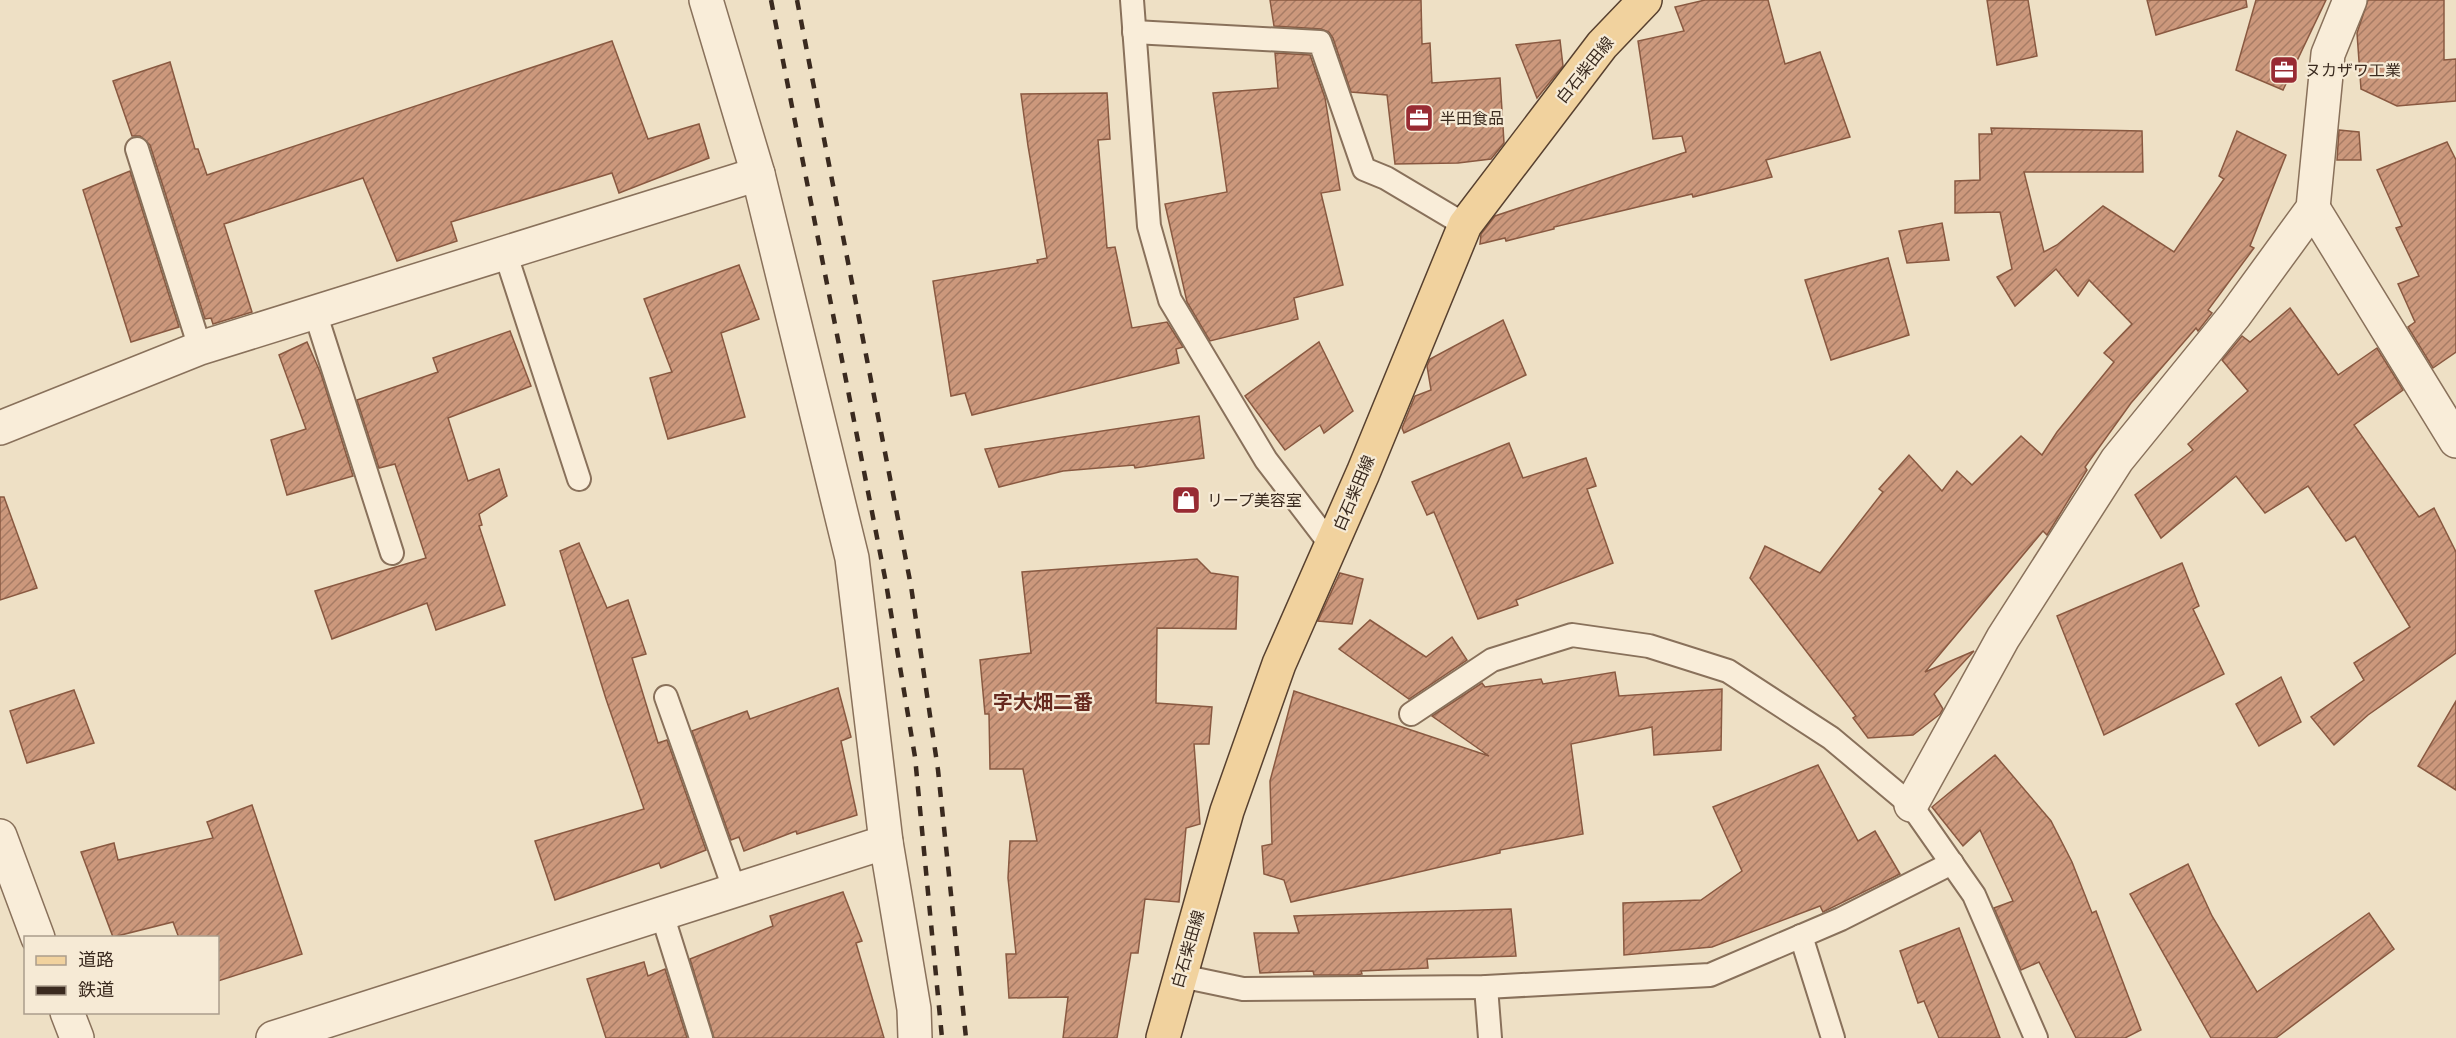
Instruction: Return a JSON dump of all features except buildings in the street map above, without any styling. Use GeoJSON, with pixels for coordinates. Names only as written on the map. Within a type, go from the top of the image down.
{"type":"FeatureCollection","features":[{"type":"Feature","properties":{"kind":"main road","name":"白石柴田線"},"geometry":{"type":"LineString","coordinates":[[1163,1038],[1227,811],[1279,664],[1465,225],[1602,45],[1645,0]]}},
{"type":"Feature","properties":{"kind":"street"},"geometry":{"type":"LineString","coordinates":[[706,0],[758,174],[852,558],[886,842],[914,1010],[915,1038]]}},
{"type":"Feature","properties":{"kind":"street"},"geometry":{"type":"LineString","coordinates":[[1911,805],[2003,638],[2117,460],[2235,315],[2313,208],[2328,54],[2350,0]]}},
{"type":"Feature","properties":{"kind":"street"},"geometry":{"type":"LineString","coordinates":[[0,428],[200,348],[758,174]]}},
{"type":"Feature","properties":{"kind":"street"},"geometry":{"type":"LineString","coordinates":[[2313,208],[2456,441]]}},
{"type":"Feature","properties":{"kind":"street"},"geometry":{"type":"LineString","coordinates":[[0,836],[37,936]]}},
{"type":"Feature","properties":{"kind":"street"},"geometry":{"type":"LineString","coordinates":[[273,1038],[886,842]]}},
{"type":"Feature","properties":{"kind":"street"},"geometry":{"type":"LineString","coordinates":[[68,1014],[77,1038]]}},
{"type":"Feature","properties":{"kind":"lane"},"geometry":{"type":"LineString","coordinates":[[1132,0],[1149,226],[1170,300],[1266,460],[1331,545]]}},
{"type":"Feature","properties":{"kind":"lane"},"geometry":{"type":"LineString","coordinates":[[1134,32],[1320,42],[1364,169],[1386,178],[1465,225]]}},
{"type":"Feature","properties":{"kind":"lane"},"geometry":{"type":"LineString","coordinates":[[137,149],[200,348]]}},
{"type":"Feature","properties":{"kind":"lane"},"geometry":{"type":"LineString","coordinates":[[505,252],[579,479]]}},
{"type":"Feature","properties":{"kind":"lane"},"geometry":{"type":"LineString","coordinates":[[315,312],[392,553]]}},
{"type":"Feature","properties":{"kind":"lane"},"geometry":{"type":"LineString","coordinates":[[1411,714],[1492,660],[1572,634],[1649,646],[1728,671],[1831,738],[1911,805],[1974,895],[2036,1038]]}},
{"type":"Feature","properties":{"kind":"lane"},"geometry":{"type":"LineString","coordinates":[[666,697],[735,891]]}},
{"type":"Feature","properties":{"kind":"lane"},"geometry":{"type":"LineString","coordinates":[[1181,976],[1243,989],[1486,987],[1710,975],[1840,919],[1952,863]]}},
{"type":"Feature","properties":{"kind":"lane"},"geometry":{"type":"LineString","coordinates":[[662,914],[701,1038]]}},
{"type":"Feature","properties":{"kind":"lane"},"geometry":{"type":"LineString","coordinates":[[1801,936],[1833,1038]]}},
{"type":"Feature","properties":{"kind":"lane"},"geometry":{"type":"LineString","coordinates":[[1486,987],[1490,1038]]}},
{"type":"Feature","properties":{"kind":"railway"},"geometry":{"type":"LineString","coordinates":[[771,0],[886,583],[915,757],[942,1038]]}},
{"type":"Feature","properties":{"kind":"railway"},"geometry":{"type":"LineString","coordinates":[[797,0],[911,586],[938,770],[966,1038]]}},
{"type":"Feature","properties":{"kind":"place","name":"ヌカザワ工業"},"geometry":{"type":"Point","coordinates":[2284,70]}},
{"type":"Feature","properties":{"kind":"place","name":"半田食品"},"geometry":{"type":"Point","coordinates":[1419,118]}},
{"type":"Feature","properties":{"kind":"place","name":"リープ美容室"},"geometry":{"type":"Point","coordinates":[1186,500]}},
{"type":"Feature","properties":{"kind":"district","name":"字大畑二番"},"geometry":{"type":"Point","coordinates":[1043,702]}}]}
